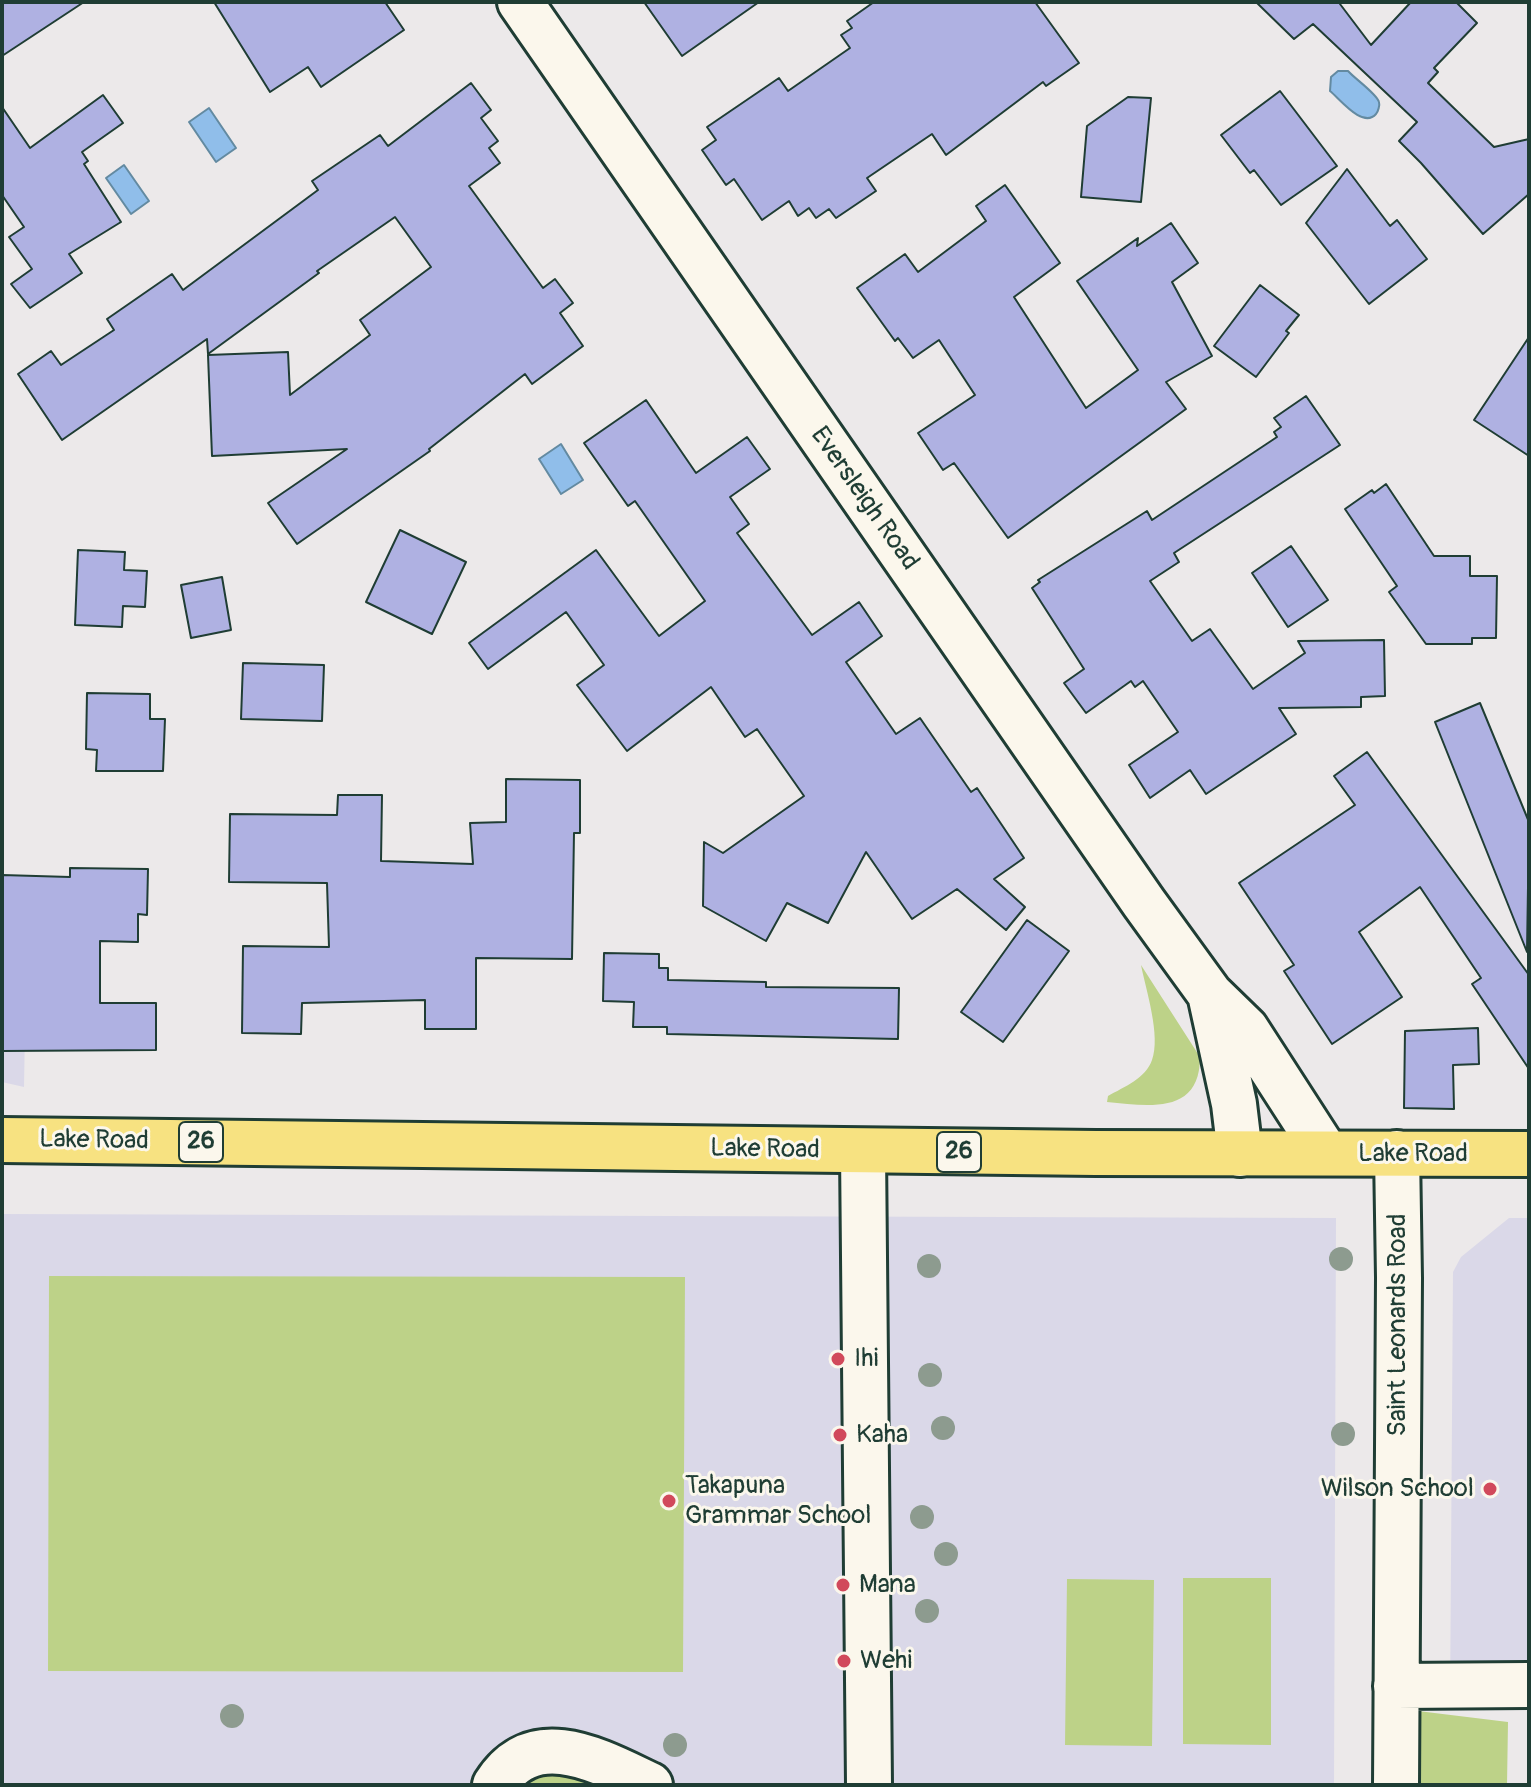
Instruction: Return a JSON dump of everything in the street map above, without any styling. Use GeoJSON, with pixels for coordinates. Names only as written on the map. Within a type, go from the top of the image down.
{"type":"FeatureCollection","features":[{"type":"Feature","properties":{"kind":"main road","name":"Lake Road"},"geometry":{"type":"LineString","coordinates":[[2,1140],[863,1151],[1529,1154]]}},
{"type":"Feature","properties":{"kind":"street","name":"Eversleigh Road"},"geometry":{"type":"LineString","coordinates":[[520,2],[1106,849],[1210,994],[1246,1029],[1326,1153]]}},
{"type":"Feature","properties":{"kind":"street","name":"Eversleigh Road"},"geometry":{"type":"LineString","coordinates":[[1210,994],[1234,1104],[1240,1154]]}},
{"type":"Feature","properties":{"kind":"street"},"geometry":{"type":"LineString","coordinates":[[863,1151],[869,1785]]}},
{"type":"Feature","properties":{"kind":"street","name":"Saint Leonards Road"},"geometry":{"type":"LineString","coordinates":[[1396,1785],[1397,1153]]}},
{"type":"Feature","properties":{"kind":"street"},"geometry":{"type":"LineString","coordinates":[[1396,1686],[1529,1685]]}},
{"type":"Feature","properties":{"kind":"street"},"geometry":{"type":"LineString","coordinates":[[495,1785],[505,1769],[523,1758],[544,1752],[568,1751],[650,1785]]}},
{"type":"Feature","properties":{"kind":"shaded area"},"geometry":{"type":"Polygon","coordinates":[[[2,969],[26,970],[24,1087],[2,1082],[2,969]]]}},
{"type":"Feature","properties":{"kind":"shaded area","name":"Takapuna Grammar School"},"geometry":{"type":"Polygon","coordinates":[[[2,1214],[1336,1218],[1334,1785],[2,1785],[2,1214]]]}},
{"type":"Feature","properties":{"kind":"shaded area","name":"Wilson School"},"geometry":{"type":"Polygon","coordinates":[[[1509,1218],[1529,1218],[1529,1707],[1450,1706],[1453,1272],[1461,1257],[1509,1218]]]}},
{"type":"Feature","properties":{"kind":"green space"},"geometry":{"type":"Polygon","coordinates":[[[1141,965],[1200,1057],[1198,1076],[1182,1098],[1169,1103],[1139,1105],[1107,1102],[1108,1096],[1140,1077],[1152,1060],[1154,1026],[1141,965]]]}},
{"type":"Feature","properties":{"kind":"green space"},"geometry":{"type":"Polygon","coordinates":[[[49,1276],[685,1277],[683,1672],[48,1671],[49,1276]]]}},
{"type":"Feature","properties":{"kind":"green space"},"geometry":{"type":"Polygon","coordinates":[[[1183,1578],[1271,1578],[1271,1745],[1183,1744],[1183,1578]]]}},
{"type":"Feature","properties":{"kind":"green space"},"geometry":{"type":"Polygon","coordinates":[[[1067,1579],[1154,1580],[1152,1746],[1065,1745],[1067,1579]]]}},
{"type":"Feature","properties":{"kind":"green space"},"geometry":{"type":"Polygon","coordinates":[[[1418,1711],[1508,1722],[1507,1785],[1418,1785],[1418,1711]]]}},
{"type":"Feature","properties":{"kind":"green space"},"geometry":{"type":"Polygon","coordinates":[[[536,1765],[625,1785],[508,1785],[536,1765]]]}},
{"type":"Feature","properties":{"kind":"water"},"geometry":{"type":"Polygon","coordinates":[[[1338,71],[1348,71],[1377,99],[1379,108],[1371,118],[1358,115],[1330,91],[1331,77],[1338,71]]]}},
{"type":"Feature","properties":{"kind":"water"},"geometry":{"type":"Polygon","coordinates":[[[209,108],[236,148],[216,162],[189,122],[209,108]]]}},
{"type":"Feature","properties":{"kind":"water"},"geometry":{"type":"Polygon","coordinates":[[[124,165],[149,201],[131,214],[106,178],[124,165]]]}},
{"type":"Feature","properties":{"kind":"water"},"geometry":{"type":"Polygon","coordinates":[[[561,444],[583,480],[561,494],[539,459],[561,444]]]}},
{"type":"Feature","properties":{"kind":"building"},"geometry":{"type":"Polygon","coordinates":[[[2,2],[84,2],[2,56],[2,2]]]}},
{"type":"Feature","properties":{"kind":"building"},"geometry":{"type":"Polygon","coordinates":[[[214,2],[385,2],[404,30],[321,87],[308,67],[270,92],[214,2]]]}},
{"type":"Feature","properties":{"kind":"building"},"geometry":{"type":"Polygon","coordinates":[[[644,2],[759,2],[682,56],[644,2]]]}},
{"type":"Feature","properties":{"kind":"building"},"geometry":{"type":"Polygon","coordinates":[[[874,2],[1035,2],[1079,63],[1046,86],[1043,82],[946,155],[932,134],[867,178],[876,191],[836,218],[829,209],[816,218],[809,208],[798,216],[789,201],[762,220],[734,179],[726,185],[702,150],[716,140],[707,127],[779,78],[788,91],[850,48],[841,35],[852,28],[847,21],[874,2]]]}},
{"type":"Feature","properties":{"kind":"building"},"geometry":{"type":"Polygon","coordinates":[[[1256,2],[1343,2],[1340,4],[1371,45],[1411,2],[1456,2],[1477,23],[1434,68],[1438,72],[1428,83],[1494,147],[1529,139],[1529,194],[1483,234],[1399,141],[1417,122],[1313,24],[1294,39],[1256,2]]]}},
{"type":"Feature","properties":{"kind":"building"},"geometry":{"type":"Polygon","coordinates":[[[471,83],[491,110],[481,118],[498,141],[489,148],[500,163],[469,186],[543,288],[555,279],[573,303],[560,313],[583,346],[532,384],[525,374],[430,451],[297,544],[268,503],[347,449],[212,456],[208,355],[288,352],[290,395],[370,335],[360,320],[431,267],[395,217],[317,271],[319,273],[208,354],[207,339],[62,440],[18,374],[51,351],[61,365],[114,330],[107,319],[172,274],[183,290],[318,190],[312,181],[380,135],[388,146],[471,83]]]}},
{"type":"Feature","properties":{"kind":"building"},"geometry":{"type":"Polygon","coordinates":[[[1280,91],[1337,166],[1281,205],[1254,170],[1250,173],[1221,135],[1280,91]]]}},
{"type":"Feature","properties":{"kind":"building"},"geometry":{"type":"Polygon","coordinates":[[[103,95],[123,123],[82,152],[88,161],[84,164],[121,222],[69,254],[82,273],[30,308],[11,284],[32,269],[9,237],[24,227],[2,195],[2,107],[30,148],[103,95]]]}},
{"type":"Feature","properties":{"kind":"building"},"geometry":{"type":"Polygon","coordinates":[[[1128,97],[1151,98],[1141,202],[1081,197],[1087,126],[1128,97]]]}},
{"type":"Feature","properties":{"kind":"building"},"geometry":{"type":"Polygon","coordinates":[[[1347,169],[1390,226],[1397,220],[1427,259],[1369,304],[1306,223],[1347,169]]]}},
{"type":"Feature","properties":{"kind":"building"},"geometry":{"type":"Polygon","coordinates":[[[1005,185],[1060,263],[1014,297],[1086,408],[1138,370],[1077,281],[1138,238],[1137,246],[1171,223],[1198,263],[1172,282],[1212,356],[1166,382],[1186,409],[1008,538],[954,463],[943,470],[918,433],[975,395],[939,340],[913,358],[898,338],[895,341],[857,288],[905,254],[918,272],[986,221],[976,206],[1005,185]]]}},
{"type":"Feature","properties":{"kind":"building"},"geometry":{"type":"Polygon","coordinates":[[[1260,285],[1299,315],[1256,377],[1214,346],[1260,285]]]}},
{"type":"Feature","properties":{"kind":"building"},"geometry":{"type":"Polygon","coordinates":[[[1529,337],[1529,456],[1474,420],[1529,337]]]}},
{"type":"Feature","properties":{"kind":"building"},"geometry":{"type":"Polygon","coordinates":[[[1306,396],[1340,445],[1174,553],[1179,562],[1150,581],[1192,641],[1210,629],[1253,689],[1305,653],[1298,641],[1384,640],[1385,696],[1361,697],[1361,707],[1279,708],[1296,734],[1206,794],[1190,770],[1150,798],[1129,765],[1178,732],[1143,681],[1135,687],[1131,681],[1086,713],[1064,683],[1084,669],[1032,588],[1040,582],[1038,580],[1147,511],[1152,520],[1277,437],[1274,432],[1281,427],[1274,418],[1306,396]]]}},
{"type":"Feature","properties":{"kind":"building"},"geometry":{"type":"Polygon","coordinates":[[[646,400],[696,473],[747,437],[770,469],[730,497],[749,524],[737,533],[812,635],[859,602],[882,636],[846,662],[896,734],[920,718],[971,792],[977,788],[1024,858],[994,879],[1025,907],[1006,930],[957,889],[912,919],[866,852],[828,923],[787,903],[766,941],[703,906],[704,842],[723,853],[804,796],[757,729],[745,737],[711,687],[627,751],[577,685],[604,665],[566,612],[488,669],[469,643],[596,550],[659,636],[705,601],[635,501],[628,506],[584,443],[646,400]]]}},
{"type":"Feature","properties":{"kind":"building"},"geometry":{"type":"Polygon","coordinates":[[[1386,484],[1434,556],[1470,556],[1470,576],[1497,576],[1496,638],[1472,638],[1472,644],[1426,644],[1389,592],[1397,586],[1345,509],[1386,484]]]}},
{"type":"Feature","properties":{"kind":"building"},"geometry":{"type":"Polygon","coordinates":[[[400,530],[466,562],[432,634],[366,602],[400,530]]]}},
{"type":"Feature","properties":{"kind":"building"},"geometry":{"type":"Polygon","coordinates":[[[1291,546],[1328,600],[1288,627],[1252,573],[1291,546]]]}},
{"type":"Feature","properties":{"kind":"building"},"geometry":{"type":"Polygon","coordinates":[[[78,550],[125,552],[124,570],[147,571],[145,607],[123,606],[122,627],[75,625],[78,550]]]}},
{"type":"Feature","properties":{"kind":"building"},"geometry":{"type":"Polygon","coordinates":[[[222,577],[231,630],[191,638],[181,585],[222,577]]]}},
{"type":"Feature","properties":{"kind":"building"},"geometry":{"type":"Polygon","coordinates":[[[243,663],[324,665],[322,721],[241,719],[243,663]]]}},
{"type":"Feature","properties":{"kind":"building"},"geometry":{"type":"Polygon","coordinates":[[[87,693],[150,694],[150,719],[165,719],[163,771],[96,771],[97,750],[86,749],[87,693]]]}},
{"type":"Feature","properties":{"kind":"building"},"geometry":{"type":"Polygon","coordinates":[[[1480,703],[1529,822],[1527,952],[1435,722],[1480,703]]]}},
{"type":"Feature","properties":{"kind":"building"},"geometry":{"type":"Polygon","coordinates":[[[1367,752],[1529,975],[1529,1069],[1472,984],[1481,978],[1420,887],[1359,932],[1402,997],[1332,1044],[1284,971],[1294,965],[1239,883],[1355,805],[1334,776],[1367,752]]]}},
{"type":"Feature","properties":{"kind":"building"},"geometry":{"type":"Polygon","coordinates":[[[506,779],[580,780],[580,833],[574,833],[572,959],[476,958],[476,1029],[425,1029],[425,1000],[302,1003],[301,1034],[242,1033],[243,946],[329,947],[327,883],[229,882],[230,814],[337,815],[338,795],[382,795],[381,861],[473,864],[470,823],[506,822],[506,779]]]}},
{"type":"Feature","properties":{"kind":"building"},"geometry":{"type":"Polygon","coordinates":[[[70,868],[148,869],[147,915],[138,914],[138,942],[100,941],[100,1003],[156,1003],[156,1050],[2,1051],[2,875],[70,877],[70,868]]]}},
{"type":"Feature","properties":{"kind":"building"},"geometry":{"type":"Polygon","coordinates":[[[1027,920],[1069,951],[1003,1042],[961,1012],[1027,920]]]}},
{"type":"Feature","properties":{"kind":"building"},"geometry":{"type":"Polygon","coordinates":[[[604,953],[659,954],[659,968],[668,968],[668,980],[766,982],[766,987],[899,988],[898,1039],[667,1034],[667,1027],[633,1027],[634,1002],[603,1001],[604,953]]]}},
{"type":"Feature","properties":{"kind":"building"},"geometry":{"type":"Polygon","coordinates":[[[1478,1028],[1479,1064],[1453,1065],[1454,1109],[1404,1108],[1405,1031],[1478,1028]]]}},
{"type":"Feature","properties":{"kind":"place","name":"Ihi"},"geometry":{"type":"Point","coordinates":[838,1359]}},
{"type":"Feature","properties":{"kind":"place","name":"Kaha"},"geometry":{"type":"Point","coordinates":[840,1435]}},
{"type":"Feature","properties":{"kind":"place","name":"Wilson School"},"geometry":{"type":"Point","coordinates":[1490,1489]}},
{"type":"Feature","properties":{"kind":"place","name":"Takapuna Grammar School"},"geometry":{"type":"Point","coordinates":[669,1501]}},
{"type":"Feature","properties":{"kind":"place","name":"Mana"},"geometry":{"type":"Point","coordinates":[843,1585]}},
{"type":"Feature","properties":{"kind":"place","name":"Wehi"},"geometry":{"type":"Point","coordinates":[844,1661]}}]}
